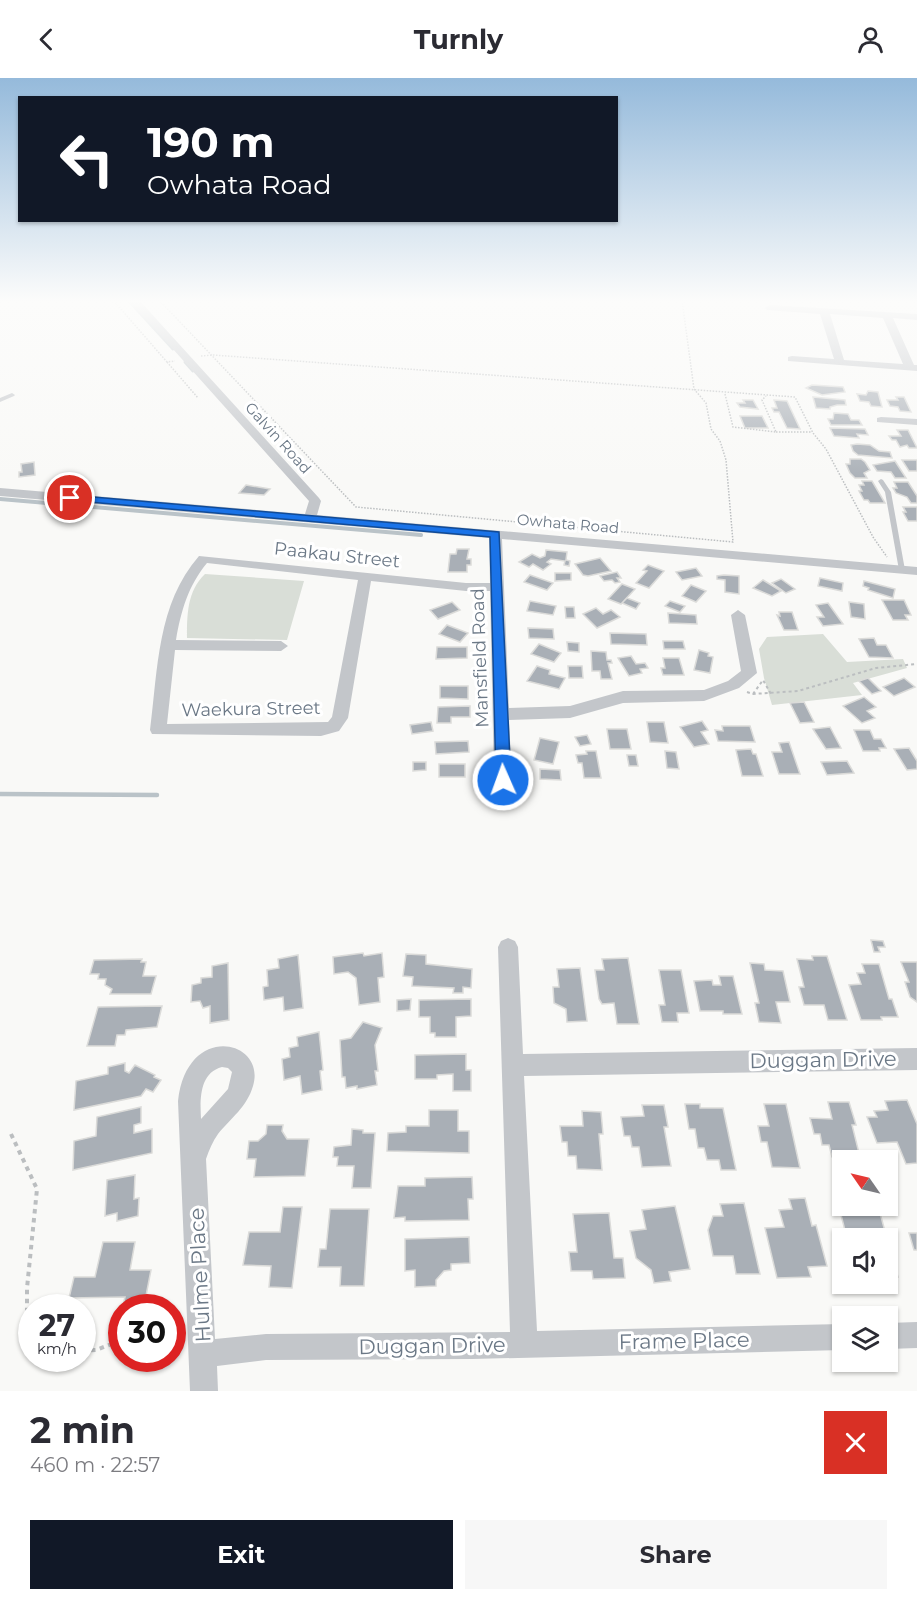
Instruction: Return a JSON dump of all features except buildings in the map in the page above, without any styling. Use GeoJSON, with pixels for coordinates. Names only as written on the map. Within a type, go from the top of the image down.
{"type":"FeatureCollection","features":[{"type":"Feature","properties":{"kind":"street","name":"Galvin Road"},"geometry":{"type":"LineString","coordinates":[[189,361],[315,501],[310,519]]}},
{"type":"Feature","properties":{"kind":"street"},"geometry":{"type":"LineString","coordinates":[[819,361],[913,368]]}},
{"type":"Feature","properties":{"kind":"street"},"geometry":{"type":"LineString","coordinates":[[881,420],[917,422]]}},
{"type":"Feature","properties":{"kind":"street","name":"Owhata Road"},"geometry":{"type":"LineString","coordinates":[[0,492],[917,571]]}},
{"type":"Feature","properties":{"kind":"street","name":"Mansfield Road"},"geometry":{"type":"LineString","coordinates":[[495,535],[503,780]]}},
{"type":"Feature","properties":{"kind":"street","name":"Paakau Street"},"geometry":{"type":"LineString","coordinates":[[169,645],[179,598],[189,577],[204,559],[466,588],[497,587]]}},
{"type":"Feature","properties":{"kind":"street","name":"Waekura Street"},"geometry":{"type":"LineString","coordinates":[[169,645],[158,730],[321,730],[333,727],[340,718],[365,577]]}},
{"type":"Feature","properties":{"kind":"street"},"geometry":{"type":"LineString","coordinates":[[501,714],[569,712],[622,697],[666,698],[717,693],[735,685],[748,673],[738,615]]}},
{"type":"Feature","properties":{"kind":"street"},"geometry":{"type":"LineString","coordinates":[[169,645],[281,646]]}},
{"type":"Feature","properties":{"kind":"street","name":"Duggan Drive"},"geometry":{"type":"LineString","coordinates":[[204,1354],[266,1347],[524,1344],[508,947]]}},
{"type":"Feature","properties":{"kind":"street","name":"Duggan Drive"},"geometry":{"type":"LineString","coordinates":[[513,1065],[917,1059]]}},
{"type":"Feature","properties":{"kind":"street","name":"Hulme Place"},"geometry":{"type":"LineString","coordinates":[[194,1158],[204,1391]]}},
{"type":"Feature","properties":{"kind":"street"},"geometry":{"type":"LineString","coordinates":[[898,1336],[917,1335]]}},
{"type":"Feature","properties":{"kind":"street","name":"Frame Place"},"geometry":{"type":"LineString","coordinates":[[524,1344],[832,1337]]}},
{"type":"Feature","properties":{"kind":"lane"},"geometry":{"type":"LineString","coordinates":[[0,400],[12,395]]}},
{"type":"Feature","properties":{"kind":"lane"},"geometry":{"type":"LineString","coordinates":[[881,481],[888,492],[902,570]]}},
{"type":"Feature","properties":{"kind":"path"},"geometry":{"type":"LineString","coordinates":[[167,362],[172,361]]}},
{"type":"Feature","properties":{"kind":"path"},"geometry":{"type":"LineString","coordinates":[[219,361],[356,507],[733,542],[726,460],[720,441],[711,429],[706,403],[694,389],[690,361]]}},
{"type":"Feature","properties":{"kind":"path"},"geometry":{"type":"LineString","coordinates":[[302,361],[795,397],[873,537],[889,560],[902,570]]}},
{"type":"Feature","properties":{"kind":"path"},"geometry":{"type":"LineString","coordinates":[[167,362],[198,398]]}},
{"type":"Feature","properties":{"kind":"path"},"geometry":{"type":"LineString","coordinates":[[724,393],[733,427],[744,430],[813,432]]}},
{"type":"Feature","properties":{"kind":"path"},"geometry":{"type":"LineString","coordinates":[[766,396],[762,400],[776,432]]}},
{"type":"Feature","properties":{"kind":"path"},"geometry":{"type":"LineString","coordinates":[[735,685],[753,694],[771,694],[801,690],[876,669],[906,663],[917,664]]}},
{"type":"Feature","properties":{"kind":"path"},"geometry":{"type":"LineString","coordinates":[[753,694],[763,680],[771,694]]}},
{"type":"Feature","properties":{"kind":"path"},"geometry":{"type":"LineString","coordinates":[[11,1134],[37,1189],[27,1294]]}},
{"type":"Feature","properties":{"kind":"shaded area"},"geometry":{"type":"Polygon","coordinates":[[[205,574],[304,581],[287,640],[187,638],[191,596],[205,574]]]}},
{"type":"Feature","properties":{"kind":"shaded area"},"geometry":{"type":"Polygon","coordinates":[[[823,634],[847,662],[903,659],[907,668],[853,683],[862,695],[772,705],[759,649],[767,637],[823,634]]]}},
{"type":"Feature","properties":{"kind":"waterway"},"geometry":{"type":"LineString","coordinates":[[185,362],[193,371]]}},
{"type":"Feature","properties":{"kind":"waterway"},"geometry":{"type":"LineString","coordinates":[[0,499],[421,535]]}},
{"type":"Feature","properties":{"kind":"waterway"},"geometry":{"type":"LineString","coordinates":[[0,794],[157,795]]}},
{"type":"Feature","properties":{"kind":"route"},"geometry":{"type":"LineString","coordinates":[[70,498],[495,535],[503,780]]}}]}
